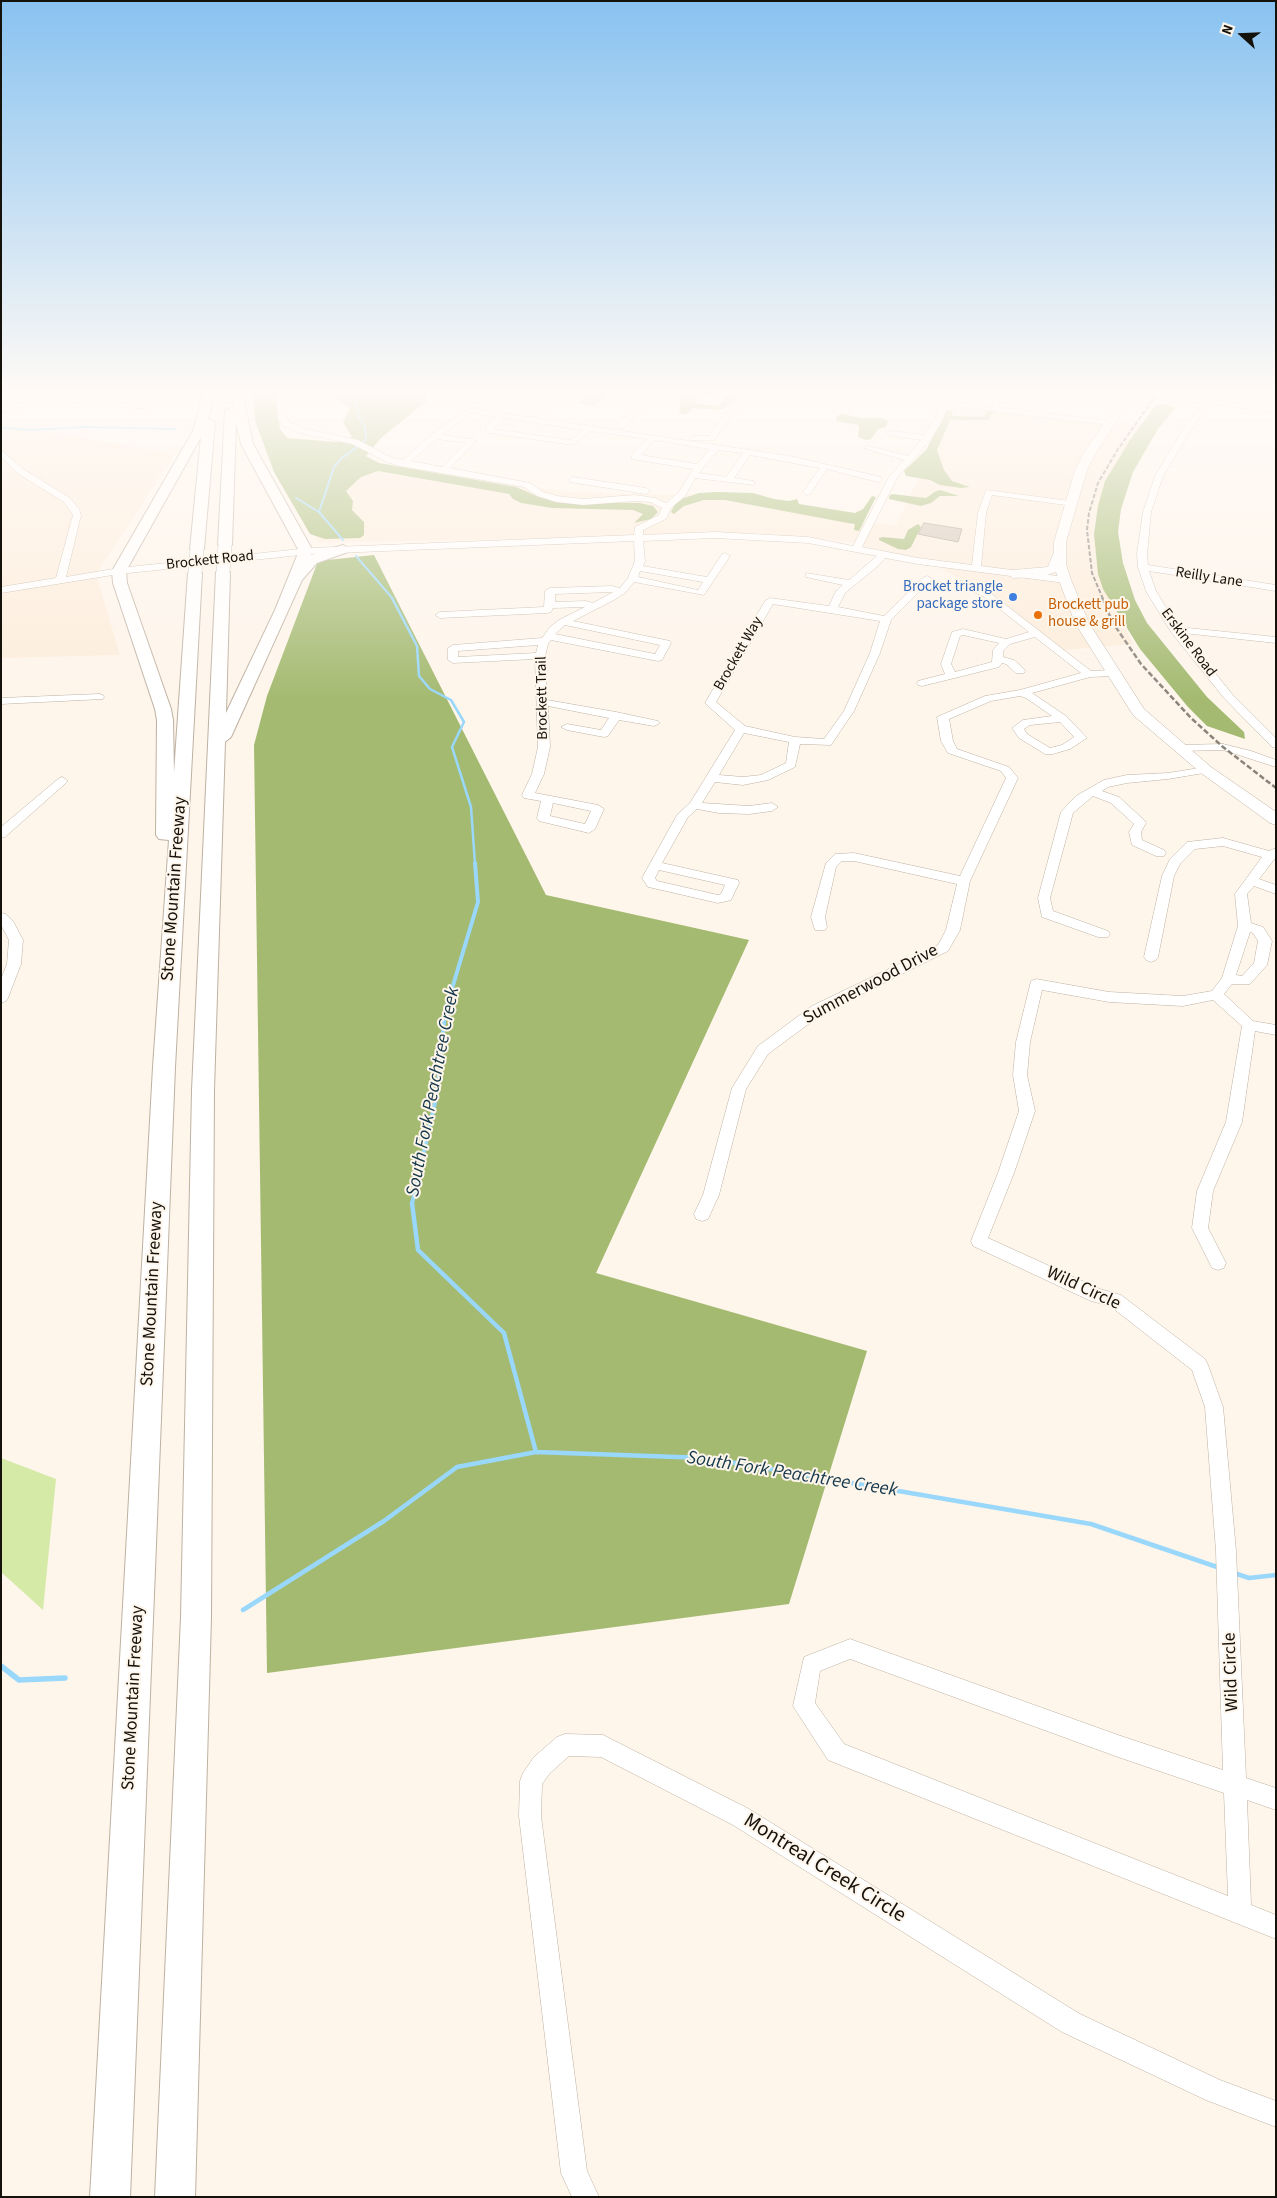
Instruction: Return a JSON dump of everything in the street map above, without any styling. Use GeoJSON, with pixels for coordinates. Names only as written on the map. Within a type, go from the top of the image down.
{"type":"FeatureCollection","features":[{"type":"Feature","properties":{"kind":"highway"},"geometry":{"type":"LineString","coordinates":[[163,494],[119,571],[120,583],[161,699],[165,720],[164,1066]]}},
{"type":"Feature","properties":{"kind":"highway","name":"Stone Mountain Freeway"},"geometry":{"type":"LineString","coordinates":[[110,2197],[164,1066],[195,573],[202,494]]}},
{"type":"Feature","properties":{"kind":"highway","name":"Stone Mountain Freeway"},"geometry":{"type":"LineString","coordinates":[[175,2197],[196,1617],[203,1090],[228,494]]}},
{"type":"Feature","properties":{"kind":"highway"},"geometry":{"type":"LineString","coordinates":[[218,750],[292,587],[306,551],[274,494]]}},
{"type":"Feature","properties":{"kind":"highway"},"geometry":{"type":"LineString","coordinates":[[292,587],[312,560],[343,549]]}},
{"type":"Feature","properties":{"kind":"main road"},"geometry":{"type":"LineString","coordinates":[[1013,574],[1044,572],[1053,569],[1059,553],[1073,494]]}},
{"type":"Feature","properties":{"kind":"main road"},"geometry":{"type":"LineString","coordinates":[[1059,553],[1065,580],[1082,624],[1138,712],[1206,770],[1276,820]]}},
{"type":"Feature","properties":{"kind":"street"},"geometry":{"type":"LineString","coordinates":[[57,494],[76,509],[77,515],[60,580]]}},
{"type":"Feature","properties":{"kind":"street"},"geometry":{"type":"LineString","coordinates":[[539,494],[556,499],[583,502],[626,498],[643,499],[667,507]]}},
{"type":"Feature","properties":{"kind":"street"},"geometry":{"type":"LineString","coordinates":[[643,499],[649,494]]}},
{"type":"Feature","properties":{"kind":"street"},"geometry":{"type":"LineString","coordinates":[[638,537],[640,527],[660,519],[665,514],[667,507],[682,494]]}},
{"type":"Feature","properties":{"kind":"street"},"geometry":{"type":"LineString","coordinates":[[857,548],[885,494]]}},
{"type":"Feature","properties":{"kind":"street"},"geometry":{"type":"LineString","coordinates":[[976,569],[979,528],[989,494]]}},
{"type":"Feature","properties":{"kind":"street"},"geometry":{"type":"LineString","coordinates":[[1000,494],[1070,504]]}},
{"type":"Feature","properties":{"kind":"street","name":"Erskine Road"},"geometry":{"type":"LineString","coordinates":[[1153,494],[1147,512],[1142,554],[1143,567],[1151,591],[1175,630],[1228,696],[1276,745]]}},
{"type":"Feature","properties":{"kind":"street","name":"Brockett Road"},"geometry":{"type":"LineString","coordinates":[[1,590],[119,571],[306,551],[638,537],[754,536],[800,539],[911,559],[1065,580]]}},
{"type":"Feature","properties":{"kind":"street","name":"Brockett Trail"},"geometry":{"type":"LineString","coordinates":[[548,798],[543,818],[589,829],[598,809],[548,798],[528,795],[538,774],[544,747],[540,656],[546,639],[564,622],[622,591],[632,579],[640,562],[638,537]]}},
{"type":"Feature","properties":{"kind":"street"},"geometry":{"type":"LineString","coordinates":[[832,609],[841,591],[875,564],[884,554]]}},
{"type":"Feature","properties":{"kind":"street"},"geometry":{"type":"LineString","coordinates":[[632,579],[701,593],[725,556]]}},
{"type":"Feature","properties":{"kind":"street"},"geometry":{"type":"LineString","coordinates":[[911,559],[935,569],[1043,583],[1058,587],[1072,597]]}},
{"type":"Feature","properties":{"kind":"street","name":"Reilly Lane"},"geometry":{"type":"LineString","coordinates":[[1143,567],[1276,588]]}},
{"type":"Feature","properties":{"kind":"street"},"geometry":{"type":"LineString","coordinates":[[638,568],[709,580]]}},
{"type":"Feature","properties":{"kind":"street"},"geometry":{"type":"LineString","coordinates":[[809,575],[850,583]]}},
{"type":"Feature","properties":{"kind":"street"},"geometry":{"type":"LineString","coordinates":[[655,865],[733,882],[726,897],[718,899],[653,884],[648,878],[655,865],[683,815],[695,805],[741,729],[795,740],[827,743],[849,711],[875,653],[886,619],[927,579]]}},
{"type":"Feature","properties":{"kind":"street"},"geometry":{"type":"LineString","coordinates":[[961,584],[986,594],[1089,674]]}},
{"type":"Feature","properties":{"kind":"street"},"geometry":{"type":"LineString","coordinates":[[440,615],[547,610],[550,605],[550,591],[612,589],[622,591]]}},
{"type":"Feature","properties":{"kind":"street","name":"Brockett Way"},"geometry":{"type":"LineString","coordinates":[[741,729],[710,704],[770,601],[832,609],[886,619]]}},
{"type":"Feature","properties":{"kind":"street"},"geometry":{"type":"LineString","coordinates":[[550,605],[586,604],[593,607]]}},
{"type":"Feature","properties":{"kind":"street"},"geometry":{"type":"LineString","coordinates":[[540,656],[453,660],[453,648],[546,639],[658,658],[666,643],[564,622]]}},
{"type":"Feature","properties":{"kind":"street"},"geometry":{"type":"LineString","coordinates":[[1175,630],[1276,640]]}},
{"type":"Feature","properties":{"kind":"street"},"geometry":{"type":"LineString","coordinates":[[951,675],[947,670],[946,664],[956,634],[963,632],[1006,642]]}},
{"type":"Feature","properties":{"kind":"street"},"geometry":{"type":"LineString","coordinates":[[922,683],[995,665],[998,659],[998,650],[1006,642],[1037,633]]}},
{"type":"Feature","properties":{"kind":"street"},"geometry":{"type":"LineString","coordinates":[[998,659],[1010,662],[1020,671]]}},
{"type":"Feature","properties":{"kind":"street","name":"Summerwood Drive"},"geometry":{"type":"LineString","coordinates":[[702,1214],[711,1194],[739,1088],[763,1050],[818,1010],[943,948],[953,930],[964,881],[1012,778],[1005,770],[952,751],[947,741],[943,717],[989,698],[1021,693],[1089,674],[1112,673]]}},
{"type":"Feature","properties":{"kind":"street"},"geometry":{"type":"LineString","coordinates":[[1021,693],[1030,696],[1062,718],[1081,738],[1066,747],[1049,752],[1024,736],[1018,728],[1027,722],[1062,718]]}},
{"type":"Feature","properties":{"kind":"street"},"geometry":{"type":"LineString","coordinates":[[1,701],[99,697]]}},
{"type":"Feature","properties":{"kind":"street"},"geometry":{"type":"LineString","coordinates":[[543,702],[654,723]]}},
{"type":"Feature","properties":{"kind":"street"},"geometry":{"type":"LineString","coordinates":[[567,727],[604,734],[616,715]]}},
{"type":"Feature","properties":{"kind":"street"},"geometry":{"type":"LineString","coordinates":[[712,778],[743,780],[764,778],[791,765],[795,740]]}},
{"type":"Feature","properties":{"kind":"street"},"geometry":{"type":"LineString","coordinates":[[1179,748],[1224,747],[1247,752],[1275,763]]}},
{"type":"Feature","properties":{"kind":"street"},"geometry":{"type":"LineString","coordinates":[[1103,934],[1046,914],[1044,898],[1067,812],[1092,791],[1104,784],[1128,779],[1168,776],[1206,770]]}},
{"type":"Feature","properties":{"kind":"street"},"geometry":{"type":"LineString","coordinates":[[1,834],[62,781]]}},
{"type":"Feature","properties":{"kind":"street"},"geometry":{"type":"LineString","coordinates":[[1092,791],[1115,800],[1140,823],[1135,832],[1136,842],[1160,852]]}},
{"type":"Feature","properties":{"kind":"street"},"geometry":{"type":"LineString","coordinates":[[695,805],[718,809],[750,810],[772,807]]}},
{"type":"Feature","properties":{"kind":"street"},"geometry":{"type":"LineString","coordinates":[[1151,957],[1168,876],[1174,862],[1191,845],[1206,842],[1223,842],[1273,854],[1241,894],[1245,926],[1228,979],[1216,995],[1248,1025],[1276,1030]]}},
{"type":"Feature","properties":{"kind":"street"},"geometry":{"type":"LineString","coordinates":[[820,927],[818,917],[830,866],[839,857],[854,857],[964,881]]}},
{"type":"Feature","properties":{"kind":"street"},"geometry":{"type":"LineString","coordinates":[[1251,880],[1276,890]]}},
{"type":"Feature","properties":{"kind":"street"},"geometry":{"type":"LineString","coordinates":[[1,917],[8,924],[16,940],[14,964],[1,998]]}},
{"type":"Feature","properties":{"kind":"street"},"geometry":{"type":"LineString","coordinates":[[1228,979],[1245,981],[1260,965],[1265,941],[1258,930],[1245,926]]}},
{"type":"Feature","properties":{"kind":"street","name":"Wild Circle"},"geometry":{"type":"LineString","coordinates":[[1216,995],[1174,1001],[1109,997],[1036,984],[1023,1042],[1020,1075],[1027,1111],[1006,1174],[979,1241],[1098,1296],[1115,1300],[1199,1365],[1214,1407],[1226,1552],[1240,1913]]}},
{"type":"Feature","properties":{"kind":"street"},"geometry":{"type":"LineString","coordinates":[[1218,1263],[1200,1228],[1205,1191],[1234,1122],[1248,1025]]}},
{"type":"Feature","properties":{"kind":"street"},"geometry":{"type":"LineString","coordinates":[[1276,1799],[850,1649],[811,1664],[804,1706],[836,1752],[1276,1927]]}},
{"type":"Feature","properties":{"kind":"street","name":"Montreal Creek Circle"},"geometry":{"type":"LineString","coordinates":[[586,2197],[574,2173],[530,1816],[531,1781],[542,1765],[565,1745],[603,1746],[741,1817],[1072,2023],[1215,2091],[1276,2114]]}},
{"type":"Feature","properties":{"kind":"shaded area"},"geometry":{"type":"Polygon","coordinates":[[[1,494],[149,494],[96,574],[120,655],[1,658],[1,494]]]}},
{"type":"Feature","properties":{"kind":"shaded area"},"geometry":{"type":"Polygon","coordinates":[[[295,494],[626,494],[713,496],[896,526],[911,494],[1111,494],[1108,499],[1116,607],[1133,644],[1055,651],[1000,602],[935,565],[843,541],[757,533],[552,539],[321,542],[318,541],[295,494]]]}},
{"type":"Feature","properties":{"kind":"green space"},"geometry":{"type":"Polygon","coordinates":[[[287,494],[348,494],[353,501],[352,510],[364,522],[364,535],[360,538],[325,539],[310,534],[287,494]]]}},
{"type":"Feature","properties":{"kind":"green space"},"geometry":{"type":"Polygon","coordinates":[[[507,494],[531,494],[566,502],[640,503],[653,506],[658,512],[651,519],[634,523],[643,514],[633,510],[552,508],[521,503],[513,499],[507,494]]]}},
{"type":"Feature","properties":{"kind":"green space"},"geometry":{"type":"Polygon","coordinates":[[[697,494],[755,494],[789,501],[797,499],[799,504],[855,513],[863,509],[872,496],[876,497],[859,531],[854,530],[855,524],[725,500],[704,500],[684,506],[674,514],[671,512],[675,504],[684,498],[697,494]]]}},
{"type":"Feature","properties":{"kind":"green space"},"geometry":{"type":"Polygon","coordinates":[[[892,494],[926,498],[932,494],[951,494],[959,496],[940,496],[931,503],[921,506],[889,499],[889,496],[892,494]]]}},
{"type":"Feature","properties":{"kind":"green space"},"geometry":{"type":"Polygon","coordinates":[[[1101,494],[1126,494],[1121,509],[1118,532],[1123,563],[1135,600],[1147,623],[1207,697],[1244,732],[1245,739],[1207,726],[1188,707],[1140,649],[1103,589],[1098,574],[1094,534],[1101,494]]]}},
{"type":"Feature","properties":{"kind":"green space"},"geometry":{"type":"Polygon","coordinates":[[[918,524],[921,527],[911,547],[906,550],[898,549],[879,540],[879,538],[883,537],[904,539],[908,530],[918,524]]]}},
{"type":"Feature","properties":{"kind":"green space"},"geometry":{"type":"Polygon","coordinates":[[[374,555],[546,895],[749,940],[596,1273],[867,1351],[789,1604],[267,1673],[254,745],[267,696],[318,561],[374,555]]]}},
{"type":"Feature","properties":{"kind":"green space"},"geometry":{"type":"Polygon","coordinates":[[[1,1458],[56,1479],[43,1610],[1,1572],[1,1458]]]}},
{"type":"Feature","properties":{"kind":"building"},"geometry":{"type":"Polygon","coordinates":[[[924,523],[962,529],[958,542],[918,534],[924,523]]]}},
{"type":"Feature","properties":{"kind":"waterway","name":"South Fork Peachtree Creek"},"geometry":{"type":"LineString","coordinates":[[319,512],[325,494]]}},
{"type":"Feature","properties":{"kind":"waterway"},"geometry":{"type":"LineString","coordinates":[[296,498],[319,512]]}},
{"type":"Feature","properties":{"kind":"waterway","name":"South Fork Peachtree Creek"},"geometry":{"type":"LineString","coordinates":[[319,512],[343,540]]}},
{"type":"Feature","properties":{"kind":"waterway","name":"South Fork Peachtree Creek"},"geometry":{"type":"LineString","coordinates":[[356,556],[393,599]]}},
{"type":"Feature","properties":{"kind":"waterway","name":"South Fork Peachtree Creek"},"geometry":{"type":"LineString","coordinates":[[392,598],[417,646],[419,676],[430,689],[451,700],[464,722],[452,747],[471,807],[475,864]]}},
{"type":"Feature","properties":{"kind":"waterway","name":"South Fork Peachtree Creek"},"geometry":{"type":"LineString","coordinates":[[412,1204],[437,1094],[445,1012],[478,902],[475,863]]}},
{"type":"Feature","properties":{"kind":"waterway","name":"South Fork Peachtree Creek"},"geometry":{"type":"LineString","coordinates":[[412,1204],[418,1250],[504,1333],[536,1452]]}},
{"type":"Feature","properties":{"kind":"waterway"},"geometry":{"type":"LineString","coordinates":[[243,1610],[384,1521],[457,1467],[536,1452]]}},
{"type":"Feature","properties":{"kind":"waterway","name":"South Fork Peachtree Creek"},"geometry":{"type":"LineString","coordinates":[[536,1452],[706,1458],[1091,1524],[1220,1568]]}},
{"type":"Feature","properties":{"kind":"waterway","name":"South Fork Peachtree Creek"},"geometry":{"type":"LineString","coordinates":[[1234,1573],[1249,1578],[1276,1575]]}},
{"type":"Feature","properties":{"kind":"waterway"},"geometry":{"type":"LineString","coordinates":[[1,1666],[19,1680],[65,1678]]}},
{"type":"Feature","properties":{"kind":"railway"},"geometry":{"type":"LineString","coordinates":[[1095,494],[1089,513],[1087,530],[1092,573],[1103,599]]}},
{"type":"Feature","properties":{"kind":"railway"},"geometry":{"type":"LineString","coordinates":[[1102,598],[1113,623],[1141,664],[1191,718],[1223,747],[1276,788]]}},
{"type":"Feature","properties":{"kind":"place","name":"Brocket triangle package store"},"geometry":{"type":"Point","coordinates":[1013,597]}},
{"type":"Feature","properties":{"kind":"place","name":"Brockett pub house & grill"},"geometry":{"type":"Point","coordinates":[1038,615]}}]}
